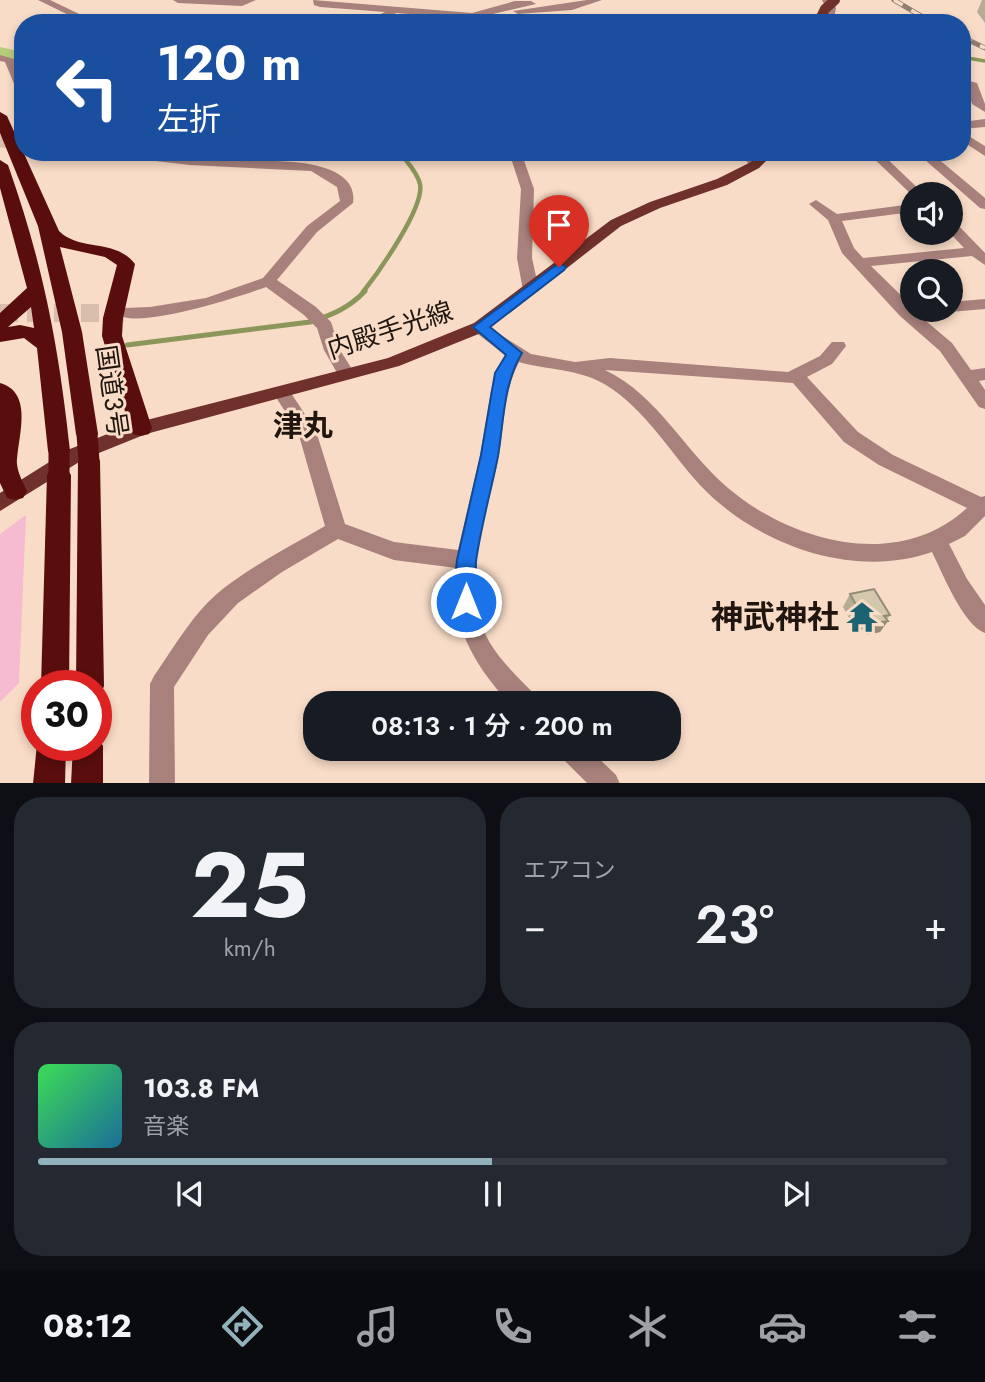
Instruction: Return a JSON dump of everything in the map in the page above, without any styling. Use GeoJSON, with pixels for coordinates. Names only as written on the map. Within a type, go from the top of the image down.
{"type":"FeatureCollection","features":[{"type":"Feature","properties":{"kind":"highway","name":"国道3号"},"geometry":{"type":"LineString","coordinates":[[0,116],[14,149]]}},
{"type":"Feature","properties":{"kind":"highway","name":"国道3号"},"geometry":{"type":"LineString","coordinates":[[19,161],[46,226],[59,278],[72,332],[87,435],[92,561],[90,670]]}},
{"type":"Feature","properties":{"kind":"highway"},"geometry":{"type":"LineString","coordinates":[[0,165],[23,232],[37,288],[47,346],[59,463],[55,670]]}},
{"type":"Feature","properties":{"kind":"highway"},"geometry":{"type":"LineString","coordinates":[[46,226],[56,239],[108,252],[121,257],[126,264],[113,318],[112,336],[141,428]]}},
{"type":"Feature","properties":{"kind":"highway"},"geometry":{"type":"LineString","coordinates":[[59,278],[69,260],[108,252]]}},
{"type":"Feature","properties":{"kind":"highway"},"geometry":{"type":"LineString","coordinates":[[0,323],[22,306],[37,288]]}},
{"type":"Feature","properties":{"kind":"highway"},"geometry":{"type":"LineString","coordinates":[[0,335],[27,330],[38,335],[47,346]]}},
{"type":"Feature","properties":{"kind":"highway"},"geometry":{"type":"LineString","coordinates":[[0,390],[7,397],[12,409],[5,468],[7,497]]}},
{"type":"Feature","properties":{"kind":"highway"},"geometry":{"type":"LineString","coordinates":[[49,783],[50,761]]}},
{"type":"Feature","properties":{"kind":"highway"},"geometry":{"type":"LineString","coordinates":[[87,783],[88,761]]}},
{"type":"Feature","properties":{"kind":"main road"},"geometry":{"type":"LineString","coordinates":[[822,14],[835,0]]}},
{"type":"Feature","properties":{"kind":"main road","name":"内殿手光線"},"geometry":{"type":"LineString","coordinates":[[7,497],[77,454],[141,428],[393,362],[480,327],[531,290],[598,234],[655,205],[722,182],[748,161]]}},
{"type":"Feature","properties":{"kind":"street"},"geometry":{"type":"LineString","coordinates":[[43,0],[72,14]]}},
{"type":"Feature","properties":{"kind":"street"},"geometry":{"type":"LineString","coordinates":[[178,0],[242,3],[251,0]]}},
{"type":"Feature","properties":{"kind":"street"},"geometry":{"type":"LineString","coordinates":[[318,0],[317,3],[320,4],[344,7],[436,14]]}},
{"type":"Feature","properties":{"kind":"street"},"geometry":{"type":"LineString","coordinates":[[491,0],[531,4],[541,9]]}},
{"type":"Feature","properties":{"kind":"street"},"geometry":{"type":"LineString","coordinates":[[511,14],[572,7],[597,0]]}},
{"type":"Feature","properties":{"kind":"street"},"geometry":{"type":"LineString","coordinates":[[83,3],[83,14]]}},
{"type":"Feature","properties":{"kind":"street"},"geometry":{"type":"LineString","coordinates":[[485,14],[515,4],[531,4]]}},
{"type":"Feature","properties":{"kind":"street"},"geometry":{"type":"LineString","coordinates":[[331,14],[344,7]]}},
{"type":"Feature","properties":{"kind":"street"},"geometry":{"type":"LineString","coordinates":[[389,14],[393,12]]}},
{"type":"Feature","properties":{"kind":"street"},"geometry":{"type":"LineString","coordinates":[[0,58],[9,59],[14,71]]}},
{"type":"Feature","properties":{"kind":"street"},"geometry":{"type":"LineString","coordinates":[[971,83],[978,104],[985,109]]}},
{"type":"Feature","properties":{"kind":"street"},"geometry":{"type":"LineString","coordinates":[[124,313],[150,312],[209,302],[268,281],[312,229],[346,203],[348,196],[345,187],[326,173],[312,168],[201,161]]}},
{"type":"Feature","properties":{"kind":"street"},"geometry":{"type":"LineString","coordinates":[[518,161],[527,183],[530,209],[524,273],[531,290]]}},
{"type":"Feature","properties":{"kind":"street"},"geometry":{"type":"LineString","coordinates":[[883,161],[905,182]]}},
{"type":"Feature","properties":{"kind":"street"},"geometry":{"type":"LineString","coordinates":[[933,161],[985,205]]}},
{"type":"Feature","properties":{"kind":"street"},"geometry":{"type":"LineString","coordinates":[[816,204],[834,218],[848,250],[900,306]]}},
{"type":"Feature","properties":{"kind":"street"},"geometry":{"type":"LineString","coordinates":[[834,218],[900,210]]}},
{"type":"Feature","properties":{"kind":"street"},"geometry":{"type":"LineString","coordinates":[[963,238],[980,256]]}},
{"type":"Feature","properties":{"kind":"street"},"geometry":{"type":"LineString","coordinates":[[860,263],[980,256]]}},
{"type":"Feature","properties":{"kind":"street"},"geometry":{"type":"LineString","coordinates":[[268,281],[310,311],[325,326],[332,350],[346,374]]}},
{"type":"Feature","properties":{"kind":"street"},"geometry":{"type":"LineString","coordinates":[[963,306],[985,304]]}},
{"type":"Feature","properties":{"kind":"street"},"geometry":{"type":"LineString","coordinates":[[917,322],[976,375],[985,403]]}},
{"type":"Feature","properties":{"kind":"street"},"geometry":{"type":"LineString","coordinates":[[480,327],[515,353],[574,367],[609,379],[637,399],[721,493],[754,517],[792,538],[865,554],[909,551],[954,534],[984,506],[886,460],[850,437],[796,376]]}},
{"type":"Feature","properties":{"kind":"street"},"geometry":{"type":"LineString","coordinates":[[574,367],[610,364],[752,377],[796,376],[826,360],[838,346]]}},
{"type":"Feature","properties":{"kind":"street"},"geometry":{"type":"LineString","coordinates":[[515,353],[502,373],[464,587],[469,617],[479,646],[515,691]]}},
{"type":"Feature","properties":{"kind":"street"},"geometry":{"type":"LineString","coordinates":[[281,391],[307,432],[336,530]]}},
{"type":"Feature","properties":{"kind":"street"},"geometry":{"type":"LineString","coordinates":[[336,530],[394,551],[467,560]]}},
{"type":"Feature","properties":{"kind":"street"},"geometry":{"type":"LineString","coordinates":[[162,783],[162,684],[200,628],[230,596],[274,566],[336,530]]}},
{"type":"Feature","properties":{"kind":"street"},"geometry":{"type":"LineString","coordinates":[[938,542],[959,586],[985,623]]}},
{"type":"Feature","properties":{"kind":"street"},"geometry":{"type":"LineString","coordinates":[[584,761],[607,783]]}},
{"type":"Feature","properties":{"kind":"shaded area"},"geometry":{"type":"Polygon","coordinates":[[[26,515],[19,683],[0,702],[0,534],[26,515]]]}},
{"type":"Feature","properties":{"kind":"building"},"geometry":{"type":"Polygon","coordinates":[[[874,589],[890,615],[884,616],[888,621],[875,623],[871,618],[864,619],[850,594],[874,589]]]}},
{"type":"Feature","properties":{"kind":"waterway"},"geometry":{"type":"LineString","coordinates":[[0,52],[14,55]]}},
{"type":"Feature","properties":{"kind":"waterway"},"geometry":{"type":"LineString","coordinates":[[971,59],[985,61]]}},
{"type":"Feature","properties":{"kind":"waterway"},"geometry":{"type":"LineString","coordinates":[[363,292],[399,240],[420,194],[417,176],[406,161]]}},
{"type":"Feature","properties":{"kind":"waterway"},"geometry":{"type":"LineString","coordinates":[[127,345],[310,322],[340,310],[365,291]]}},
{"type":"Feature","properties":{"kind":"tunnel"},"geometry":{"type":"LineString","coordinates":[[0,141],[14,142]]}},
{"type":"Feature","properties":{"kind":"tunnel"},"geometry":{"type":"LineString","coordinates":[[0,313],[124,313]]}},
{"type":"Feature","properties":{"kind":"railway"},"geometry":{"type":"LineString","coordinates":[[894,0],[918,14]]}},
{"type":"Feature","properties":{"kind":"railway"},"geometry":{"type":"LineString","coordinates":[[971,41],[985,48]]}},
{"type":"Feature","properties":{"kind":"place","name":"神武神社"},"geometry":{"type":"Point","coordinates":[862,617]}},
{"type":"Feature","properties":{"kind":"district","name":"津丸"},"geometry":{"type":"Point","coordinates":[303,426]}},
{"type":"Feature","properties":{"kind":"route"},"geometry":{"type":"LineString","coordinates":[[466,602],[464,587],[467,560],[489,455],[502,373],[515,353],[480,327],[559,267]]}}]}
